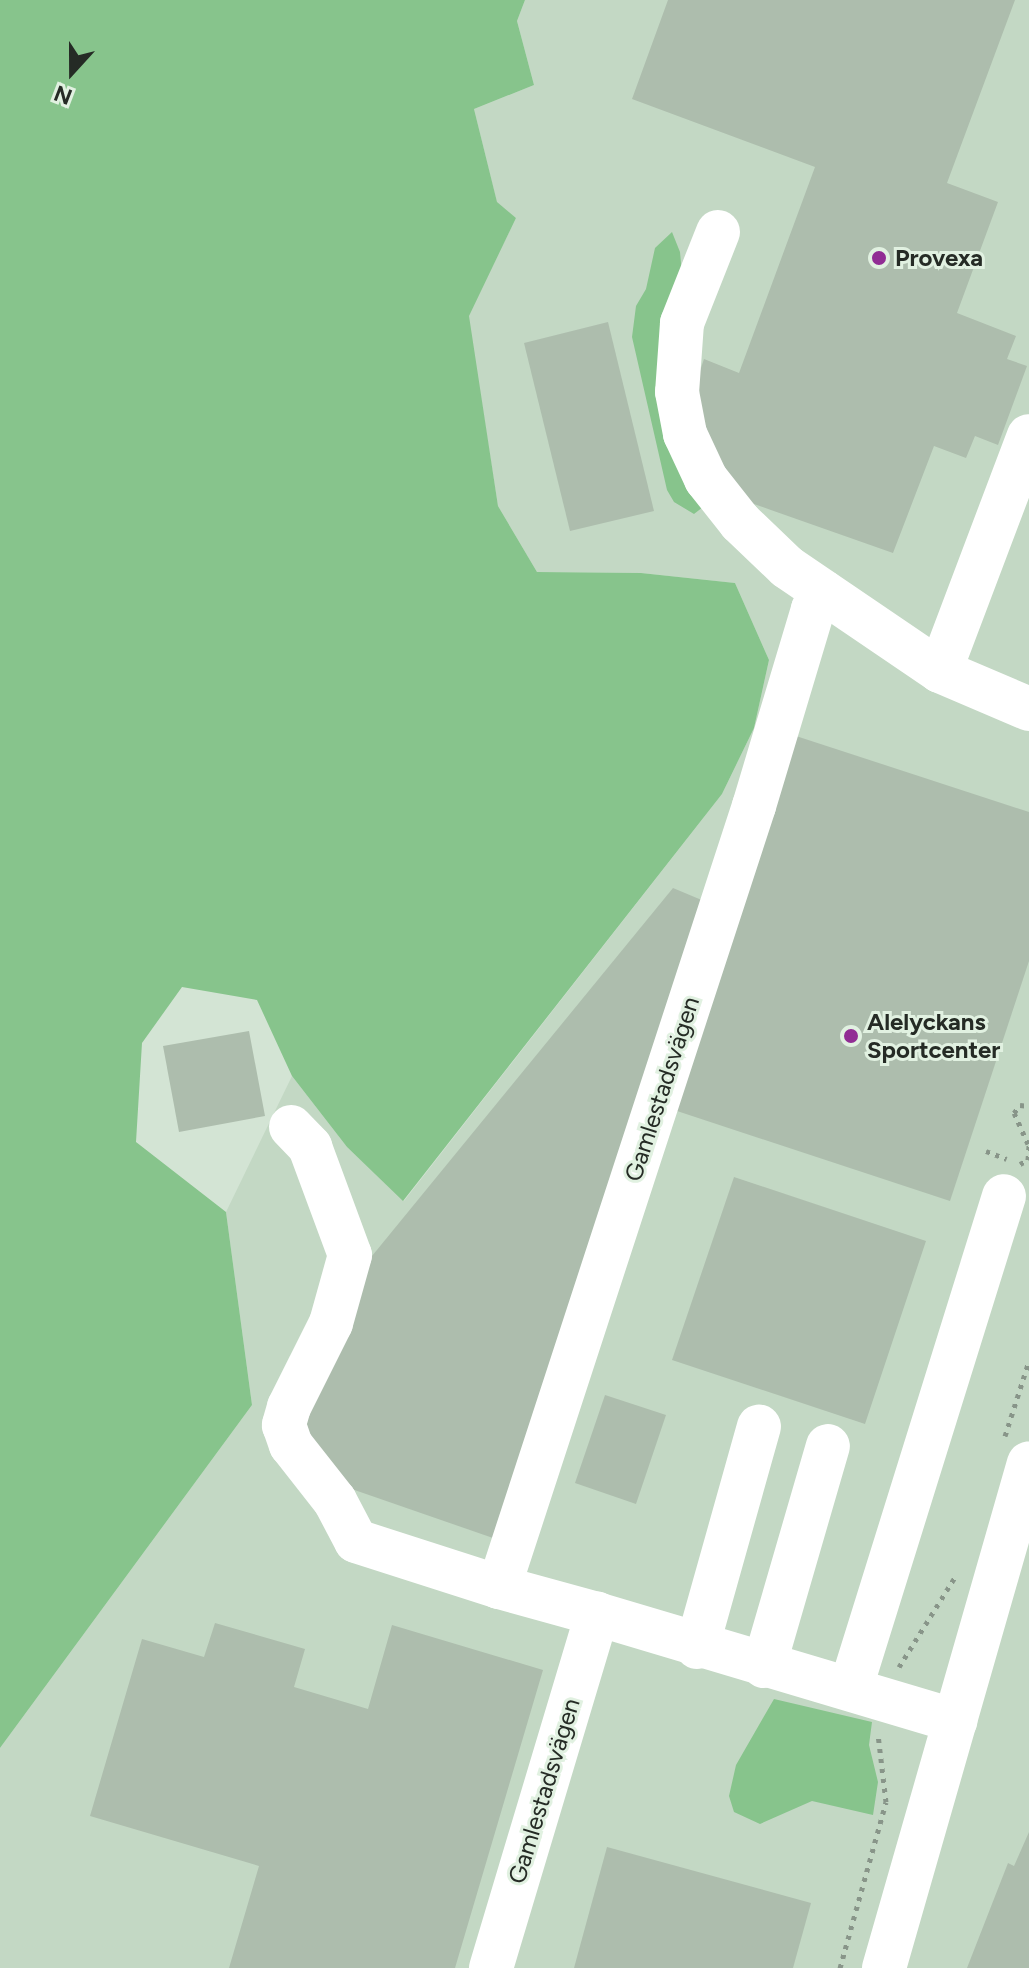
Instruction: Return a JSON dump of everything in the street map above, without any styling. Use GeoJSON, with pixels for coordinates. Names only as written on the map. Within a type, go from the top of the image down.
{"type":"FeatureCollection","features":[{"type":"Feature","properties":{"kind":"street"},"geometry":{"type":"LineString","coordinates":[[718,232],[682,323],[677,392],[685,434],[706,479],[740,522],[787,567],[940,671],[1029,709]]}},
{"type":"Feature","properties":{"kind":"street"},"geometry":{"type":"LineString","coordinates":[[940,671],[1029,436]]}},
{"type":"Feature","properties":{"kind":"street","name":"Gamlestadsvägen"},"geometry":{"type":"LineString","coordinates":[[499,1587],[754,806],[813,609],[824,592]]}},
{"type":"Feature","properties":{"kind":"street"},"geometry":{"type":"LineString","coordinates":[[291,1127],[310,1147],[350,1255],[331,1323],[289,1407],[284,1425],[291,1445],[335,1501],[356,1541],[697,1647],[851,1687],[955,1721]]}},
{"type":"Feature","properties":{"kind":"street"},"geometry":{"type":"LineString","coordinates":[[851,1687],[1004,1196]]}},
{"type":"Feature","properties":{"kind":"street"},"geometry":{"type":"LineString","coordinates":[[697,1647],[759,1427]]}},
{"type":"Feature","properties":{"kind":"street"},"geometry":{"type":"LineString","coordinates":[[764,1666],[828,1446]]}},
{"type":"Feature","properties":{"kind":"street"},"geometry":{"type":"LineString","coordinates":[[884,1968],[1029,1463]]}},
{"type":"Feature","properties":{"kind":"street","name":"Gamlestadsvägen"},"geometry":{"type":"LineString","coordinates":[[491,1968],[597,1614]]}},
{"type":"Feature","properties":{"kind":"path"},"geometry":{"type":"LineString","coordinates":[[986,1151],[1021,1164],[1028,1160],[1029,1144],[1014,1113],[1020,1105],[1029,1106]]}},
{"type":"Feature","properties":{"kind":"shaded area"},"geometry":{"type":"Polygon","coordinates":[[[525,0],[1029,0],[1029,1968],[0,1968],[0,1748],[252,1405],[226,1212],[292,1076],[347,1147],[404,1201],[722,794],[754,728],[769,660],[735,583],[641,573],[537,572],[498,506],[468,316],[516,218],[497,203],[474,109],[534,85],[517,21],[525,0]]]}},
{"type":"Feature","properties":{"kind":"green space"},"geometry":{"type":"Polygon","coordinates":[[[0,0],[525,0],[517,21],[534,85],[474,109],[497,202],[516,218],[469,316],[498,506],[537,572],[641,573],[735,583],[769,660],[754,728],[722,794],[403,1201],[347,1147],[292,1076],[257,1000],[182,987],[142,1043],[136,1142],[226,1212],[252,1405],[0,1748],[0,0]]]}},
{"type":"Feature","properties":{"kind":"green space"},"geometry":{"type":"Polygon","coordinates":[[[672,232],[680,252],[703,507],[694,514],[674,502],[667,490],[632,337],[636,306],[646,289],[655,248],[672,232]]]}},
{"type":"Feature","properties":{"kind":"green space"},"geometry":{"type":"Polygon","coordinates":[[[774,1699],[872,1722],[869,1745],[878,1782],[873,1815],[812,1801],[760,1824],[734,1812],[729,1796],[736,1765],[774,1699]]]}},
{"type":"Feature","properties":{"kind":"building","name":"Provexa"},"geometry":{"type":"Polygon","coordinates":[[[668,0],[1015,0],[947,183],[998,202],[957,313],[1016,336],[1007,359],[1027,366],[998,445],[975,436],[966,458],[934,446],[893,553],[734,497],[700,432],[695,386],[704,359],[739,373],[815,167],[632,99],[668,0]]]}},
{"type":"Feature","properties":{"kind":"building"},"geometry":{"type":"Polygon","coordinates":[[[608,322],[654,511],[570,531],[524,343],[608,322]]]}},
{"type":"Feature","properties":{"kind":"building","name":"Alelyckans Sportcenter"},"geometry":{"type":"Polygon","coordinates":[[[796,736],[1029,812],[1029,961],[950,1201],[674,1110],[796,736]]]}},
{"type":"Feature","properties":{"kind":"building"},"geometry":{"type":"Polygon","coordinates":[[[673,888],[704,901],[493,1538],[343,1486],[300,1435],[372,1256],[673,888]]]}},
{"type":"Feature","properties":{"kind":"building"},"geometry":{"type":"Polygon","coordinates":[[[249,1031],[265,1116],[179,1132],[163,1046],[249,1031]]]}},
{"type":"Feature","properties":{"kind":"building"},"geometry":{"type":"Polygon","coordinates":[[[734,1177],[926,1241],[865,1424],[672,1360],[734,1177]]]}},
{"type":"Feature","properties":{"kind":"building"},"geometry":{"type":"Polygon","coordinates":[[[605,1395],[666,1415],[636,1504],[575,1483],[605,1395]]]}},
{"type":"Feature","properties":{"kind":"building"},"geometry":{"type":"Polygon","coordinates":[[[215,1623],[305,1649],[294,1687],[368,1709],[392,1625],[543,1670],[455,1968],[229,1968],[259,1866],[90,1816],[142,1639],[204,1657],[215,1623]]]}},
{"type":"Feature","properties":{"kind":"building"},"geometry":{"type":"Polygon","coordinates":[[[1029,1832],[1029,1968],[967,1968],[1008,1863],[1014,1866],[1029,1832]]]}},
{"type":"Feature","properties":{"kind":"building"},"geometry":{"type":"Polygon","coordinates":[[[607,1847],[811,1903],[793,1968],[574,1968],[607,1847]]]}},
{"type":"Feature","properties":{"kind":"place","name":"Provexa"},"geometry":{"type":"Point","coordinates":[879,258]}},
{"type":"Feature","properties":{"kind":"place","name":"Alelyckans Sportcenter"},"geometry":{"type":"Point","coordinates":[851,1036]}}]}
